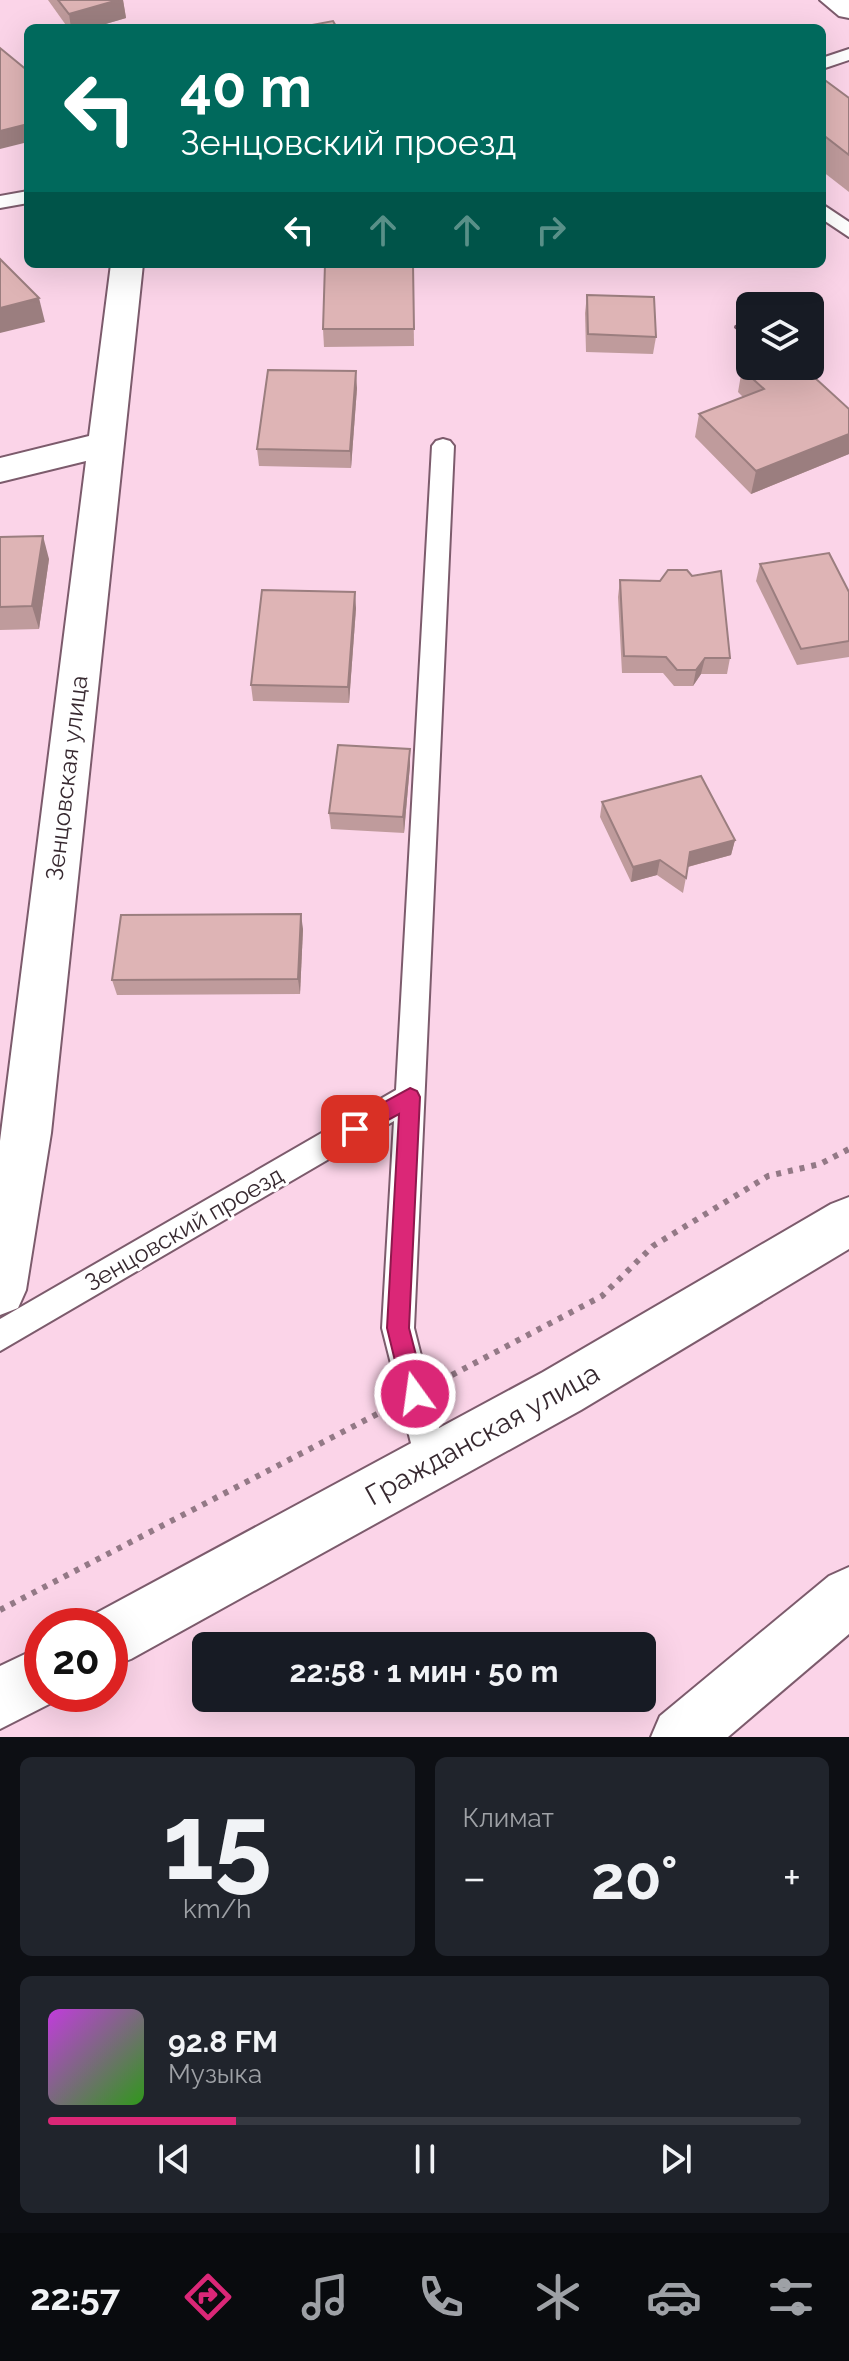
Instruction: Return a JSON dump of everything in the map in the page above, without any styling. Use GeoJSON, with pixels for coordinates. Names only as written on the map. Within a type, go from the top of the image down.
{"type":"FeatureCollection","features":[{"type":"Feature","properties":{"kind":"street"},"geometry":{"type":"LineString","coordinates":[[834,0],[849,10]]}},
{"type":"Feature","properties":{"kind":"street","name":"Зенцовская улица"},"geometry":{"type":"LineString","coordinates":[[0,1290],[28,1117],[127,268]]}},
{"type":"Feature","properties":{"kind":"street"},"geometry":{"type":"LineString","coordinates":[[0,470],[106,444]]}},
{"type":"Feature","properties":{"kind":"street","name":"Гражданская улица"},"geometry":{"type":"LineString","coordinates":[[128,1628],[562,1391],[849,1221]]}},
{"type":"Feature","properties":{"kind":"street"},"geometry":{"type":"LineString","coordinates":[[681,1737],[849,1596]]}},
{"type":"Feature","properties":{"kind":"street"},"geometry":{"type":"LineString","coordinates":[[0,1699],[24,1686]]}},
{"type":"Feature","properties":{"kind":"lane"},"geometry":{"type":"LineString","coordinates":[[826,63],[849,54]]}},
{"type":"Feature","properties":{"kind":"lane"},"geometry":{"type":"LineString","coordinates":[[0,202],[24,198]]}},
{"type":"Feature","properties":{"kind":"lane"},"geometry":{"type":"LineString","coordinates":[[826,213],[849,231]]}},
{"type":"Feature","properties":{"kind":"lane"},"geometry":{"type":"LineString","coordinates":[[432,1463],[398,1328],[443,446]]}},
{"type":"Feature","properties":{"kind":"lane","name":"Зенцовский проезд"},"geometry":{"type":"LineString","coordinates":[[0,1336],[410,1097]]}},
{"type":"Feature","properties":{"kind":"building"},"geometry":{"type":"Polygon","coordinates":[[[58,0],[118,0],[69,14],[58,0]]]}},
{"type":"Feature","properties":{"kind":"building"},"geometry":{"type":"Polygon","coordinates":[[[0,48],[24,68],[24,125],[0,131],[0,48]]]}},
{"type":"Feature","properties":{"kind":"building"},"geometry":{"type":"Polygon","coordinates":[[[826,81],[849,98],[849,155],[826,137],[826,81]]]}},
{"type":"Feature","properties":{"kind":"building"},"geometry":{"type":"Polygon","coordinates":[[[0,259],[39,298],[0,308],[0,259]]]}},
{"type":"Feature","properties":{"kind":"building"},"geometry":{"type":"Polygon","coordinates":[[[325,268],[413,268],[414,329],[323,329],[325,268]]]}},
{"type":"Feature","properties":{"kind":"building"},"geometry":{"type":"Polygon","coordinates":[[[587,295],[654,297],[656,337],[588,334],[587,295]]]}},
{"type":"Feature","properties":{"kind":"building"},"geometry":{"type":"Polygon","coordinates":[[[268,370],[356,371],[350,451],[257,449],[268,370]]]}},
{"type":"Feature","properties":{"kind":"building"},"geometry":{"type":"Polygon","coordinates":[[[754,380],[817,380],[849,409],[849,434],[756,471],[699,414],[764,389],[754,380]]]}},
{"type":"Feature","properties":{"kind":"building"},"geometry":{"type":"Polygon","coordinates":[[[43,536],[32,606],[0,607],[0,537],[43,536]]]}},
{"type":"Feature","properties":{"kind":"building"},"geometry":{"type":"Polygon","coordinates":[[[829,553],[849,592],[849,641],[801,649],[760,564],[829,553]]]}},
{"type":"Feature","properties":{"kind":"building"},"geometry":{"type":"Polygon","coordinates":[[[668,570],[687,570],[692,576],[721,571],[730,658],[705,658],[696,670],[677,670],[666,657],[624,656],[620,580],[660,581],[668,570]]]}},
{"type":"Feature","properties":{"kind":"building"},"geometry":{"type":"Polygon","coordinates":[[[262,590],[355,592],[348,687],[251,685],[262,590]]]}},
{"type":"Feature","properties":{"kind":"building"},"geometry":{"type":"Polygon","coordinates":[[[338,745],[410,749],[403,817],[329,813],[338,745]]]}},
{"type":"Feature","properties":{"kind":"building"},"geometry":{"type":"Polygon","coordinates":[[[701,776],[735,840],[690,852],[686,878],[660,860],[633,867],[602,802],[701,776]]]}},
{"type":"Feature","properties":{"kind":"building"},"geometry":{"type":"Polygon","coordinates":[[[301,914],[298,979],[112,980],[121,915],[301,914]]]}},
{"type":"Feature","properties":{"kind":"route"},"geometry":{"type":"LineString","coordinates":[[355,1129],[410,1097],[398,1328],[415,1394]]}}]}
